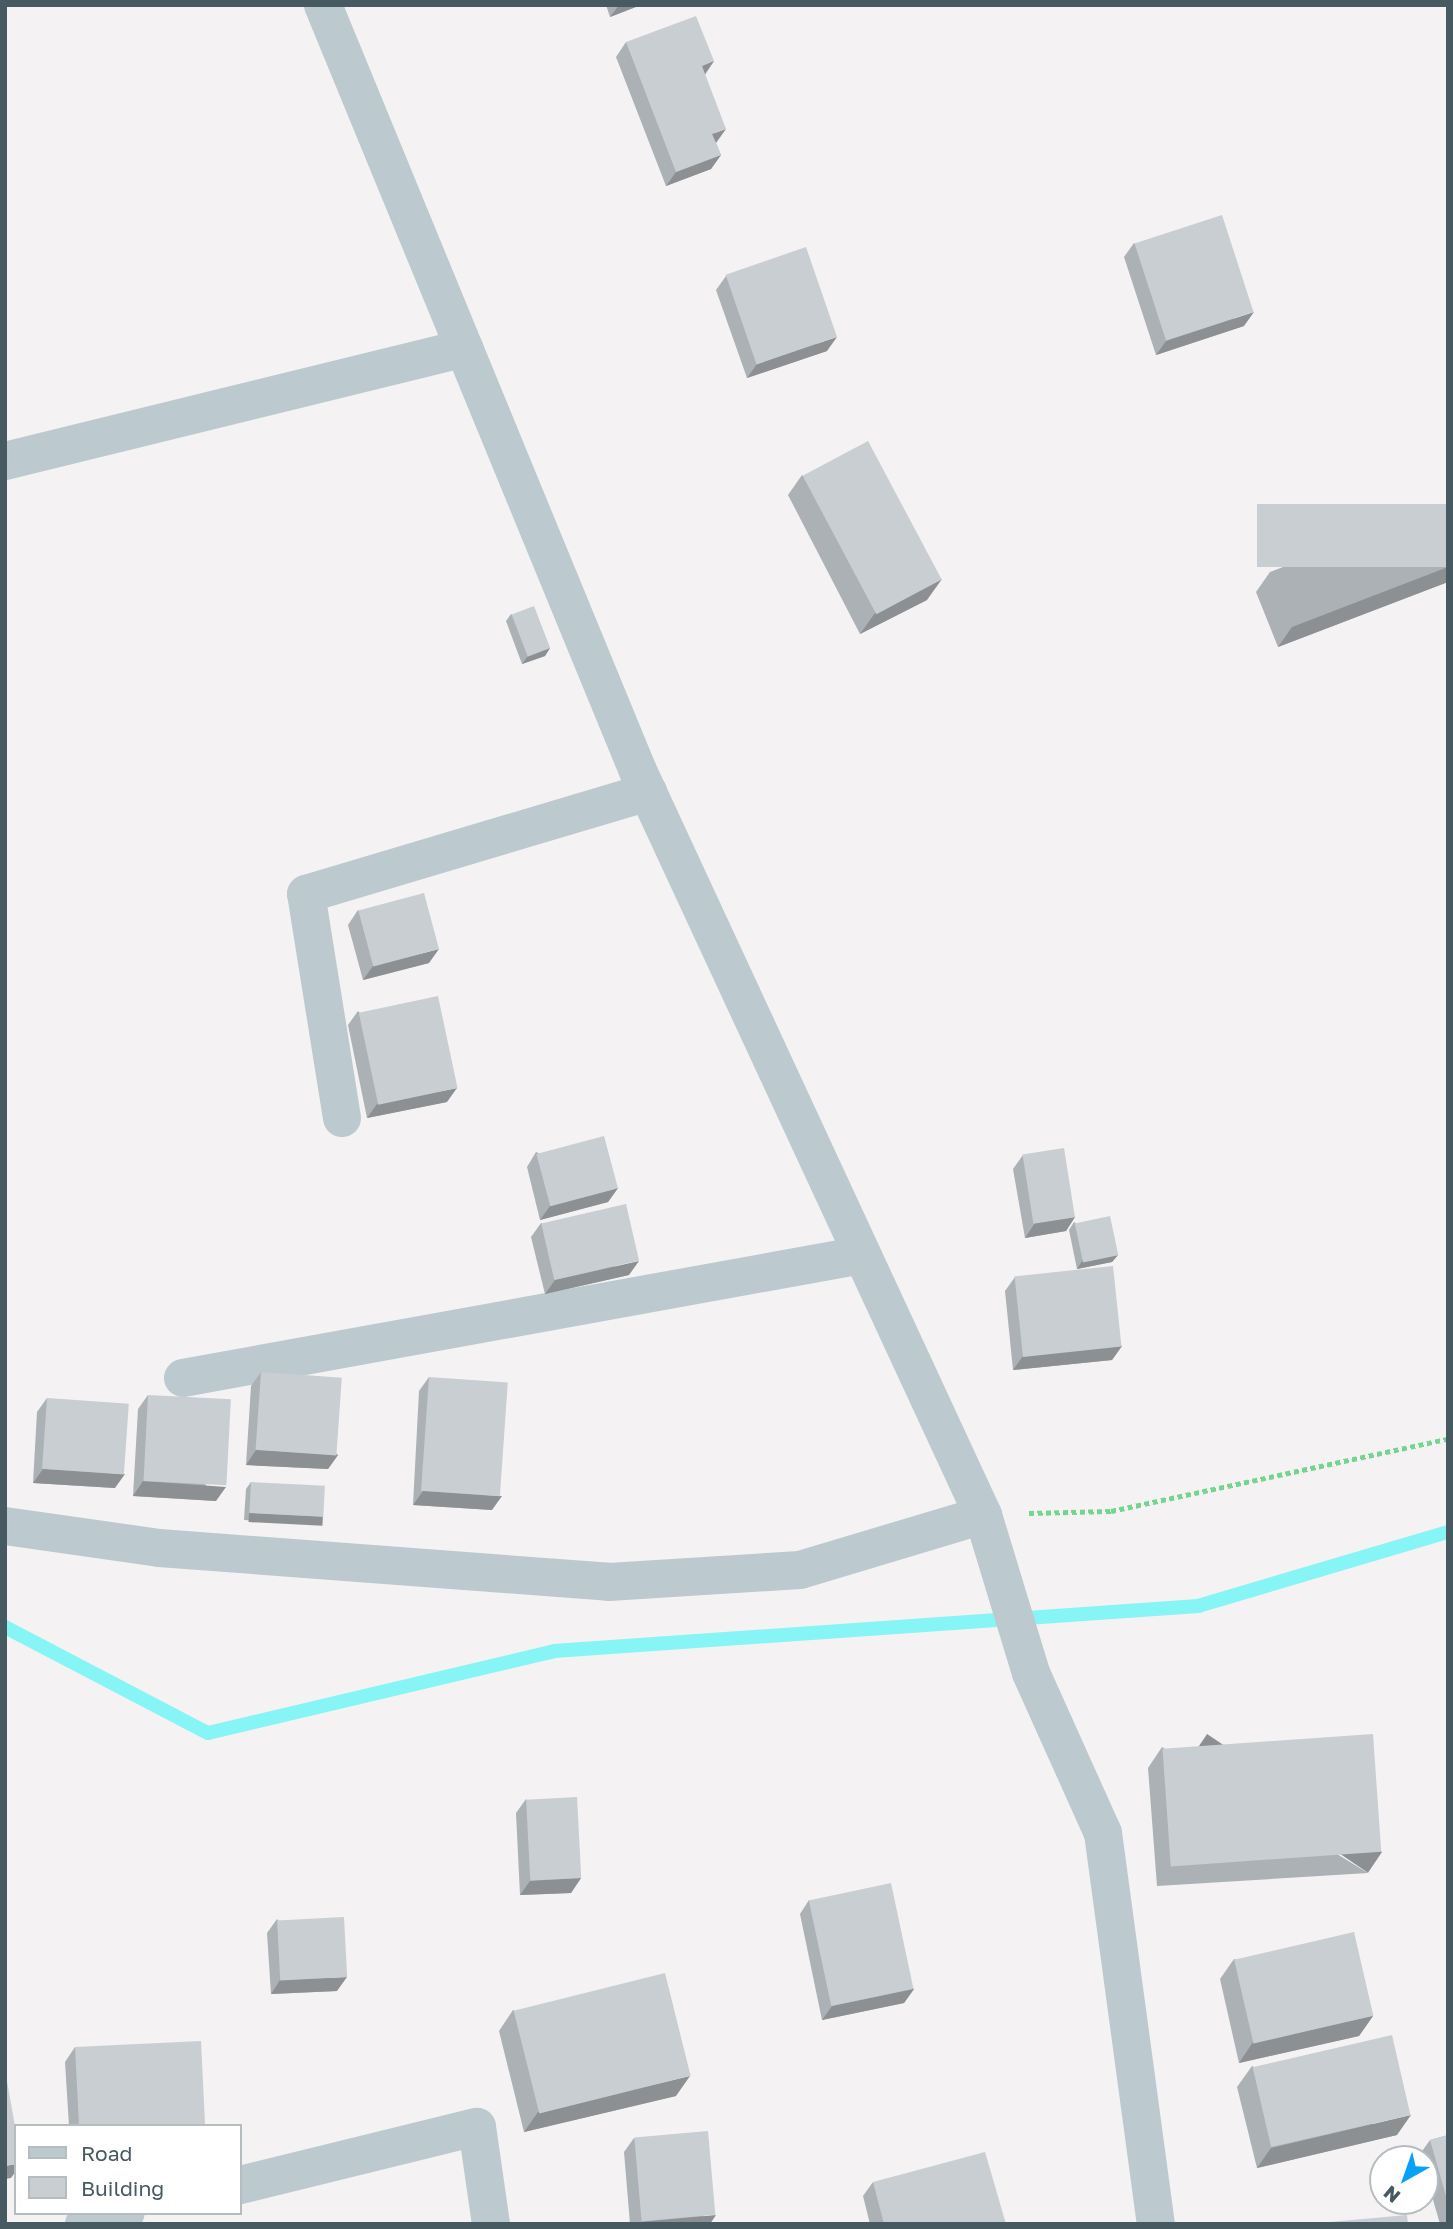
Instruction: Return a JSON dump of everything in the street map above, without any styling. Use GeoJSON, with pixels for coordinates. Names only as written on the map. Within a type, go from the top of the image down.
{"type":"FeatureCollection","features":[{"type":"Feature","properties":{"kind":"street"},"geometry":{"type":"LineString","coordinates":[[323,5],[648,792],[983,1515],[1031,1673],[1103,1833],[1156,2224]]}},
{"type":"Feature","properties":{"kind":"street"},"geometry":{"type":"LineString","coordinates":[[5,461],[464,348]]}},
{"type":"Feature","properties":{"kind":"street"},"geometry":{"type":"LineString","coordinates":[[342,1118],[306,894],[648,792]]}},
{"type":"Feature","properties":{"kind":"street"},"geometry":{"type":"LineString","coordinates":[[183,1378],[862,1255]]}},
{"type":"Feature","properties":{"kind":"street"},"geometry":{"type":"LineString","coordinates":[[5,1525],[159,1548],[609,1582],[800,1570],[983,1515]]}},
{"type":"Feature","properties":{"kind":"street"},"geometry":{"type":"LineString","coordinates":[[242,2185],[477,2127],[491,2224]]}},
{"type":"Feature","properties":{"kind":"street"},"geometry":{"type":"LineString","coordinates":[[84,2224],[119,2215]]}},
{"type":"Feature","properties":{"kind":"path"},"geometry":{"type":"LineString","coordinates":[[983,1515],[1111,1511],[1448,1439]]}},
{"type":"Feature","properties":{"kind":"building"},"geometry":{"type":"Polygon","coordinates":[[[696,16],[714,61],[702,66],[726,129],[712,134],[721,155],[676,172],[626,42],[696,16]]]}},
{"type":"Feature","properties":{"kind":"building"},"geometry":{"type":"Polygon","coordinates":[[[1222,215],[1254,312],[1166,340],[1135,243],[1222,215]]]}},
{"type":"Feature","properties":{"kind":"building"},"geometry":{"type":"Polygon","coordinates":[[[806,247],[837,337],[757,364],[726,275],[806,247]]]}},
{"type":"Feature","properties":{"kind":"building"},"geometry":{"type":"Polygon","coordinates":[[[868,441],[942,580],[876,614],[803,476],[868,441]]]}},
{"type":"Feature","properties":{"kind":"building"},"geometry":{"type":"Polygon","coordinates":[[[1257,504],[1448,504],[1448,567],[1257,567],[1257,504]]]}},
{"type":"Feature","properties":{"kind":"building"},"geometry":{"type":"Polygon","coordinates":[[[534,606],[550,648],[528,657],[512,615],[534,606]]]}},
{"type":"Feature","properties":{"kind":"building"},"geometry":{"type":"Polygon","coordinates":[[[424,893],[439,949],[373,967],[358,911],[424,893]]]}},
{"type":"Feature","properties":{"kind":"building"},"geometry":{"type":"Polygon","coordinates":[[[438,996],[458,1088],[378,1105],[359,1013],[438,996]]]}},
{"type":"Feature","properties":{"kind":"building"},"geometry":{"type":"Polygon","coordinates":[[[604,1136],[618,1188],[550,1206],[536,1154],[604,1136]]]}},
{"type":"Feature","properties":{"kind":"building"},"geometry":{"type":"Polygon","coordinates":[[[1064,1148],[1075,1217],[1033,1224],[1023,1155],[1064,1148]]]}},
{"type":"Feature","properties":{"kind":"building"},"geometry":{"type":"Polygon","coordinates":[[[626,1204],[639,1261],[554,1280],[541,1224],[626,1204]]]}},
{"type":"Feature","properties":{"kind":"building"},"geometry":{"type":"Polygon","coordinates":[[[1110,1216],[1118,1255],[1083,1263],[1075,1223],[1110,1216]]]}},
{"type":"Feature","properties":{"kind":"building"},"geometry":{"type":"Polygon","coordinates":[[[1113,1266],[1121,1347],[1023,1357],[1015,1276],[1113,1266]]]}},
{"type":"Feature","properties":{"kind":"building"},"geometry":{"type":"Polygon","coordinates":[[[261,1372],[342,1378],[336,1455],[256,1450],[261,1372]]]}},
{"type":"Feature","properties":{"kind":"building"},"geometry":{"type":"Polygon","coordinates":[[[429,1377],[508,1383],[500,1496],[421,1491],[429,1377]]]}},
{"type":"Feature","properties":{"kind":"building"},"geometry":{"type":"Polygon","coordinates":[[[148,1395],[231,1399],[226,1485],[143,1481],[148,1395]]]}},
{"type":"Feature","properties":{"kind":"building"},"geometry":{"type":"Polygon","coordinates":[[[47,1398],[129,1404],[124,1475],[42,1469],[47,1398]]]}},
{"type":"Feature","properties":{"kind":"building"},"geometry":{"type":"Polygon","coordinates":[[[251,1482],[325,1486],[323,1517],[249,1513],[251,1482]]]}},
{"type":"Feature","properties":{"kind":"building"},"geometry":{"type":"Polygon","coordinates":[[[1373,1734],[1381,1852],[1171,1866],[1163,1749],[1373,1734]]]}},
{"type":"Feature","properties":{"kind":"building"},"geometry":{"type":"Polygon","coordinates":[[[577,1797],[581,1878],[530,1881],[526,1800],[577,1797]]]}},
{"type":"Feature","properties":{"kind":"building"},"geometry":{"type":"Polygon","coordinates":[[[891,1883],[913,1989],[831,2006],[809,1900],[891,1883]]]}},
{"type":"Feature","properties":{"kind":"building"},"geometry":{"type":"Polygon","coordinates":[[[344,1917],[347,1977],[280,1980],[277,1921],[344,1917]]]}},
{"type":"Feature","properties":{"kind":"building"},"geometry":{"type":"Polygon","coordinates":[[[1354,1932],[1373,2016],[1253,2043],[1234,1960],[1354,1932]]]}},
{"type":"Feature","properties":{"kind":"building"},"geometry":{"type":"Polygon","coordinates":[[[665,1973],[691,2076],[539,2114],[514,2011],[665,1973]]]}},
{"type":"Feature","properties":{"kind":"building"},"geometry":{"type":"Polygon","coordinates":[[[1392,2035],[1410,2115],[1271,2147],[1253,2067],[1392,2035]]]}},
{"type":"Feature","properties":{"kind":"building"},"geometry":{"type":"Polygon","coordinates":[[[201,2041],[205,2124],[79,2124],[75,2047],[201,2041]]]}},
{"type":"Feature","properties":{"kind":"building"},"geometry":{"type":"Polygon","coordinates":[[[5,2070],[15,2124],[14,2164],[5,2166],[5,2070]]]}},
{"type":"Feature","properties":{"kind":"building"},"geometry":{"type":"Polygon","coordinates":[[[708,2131],[715,2215],[642,2221],[634,2137],[708,2131]]]}},
{"type":"Feature","properties":{"kind":"building"},"geometry":{"type":"Polygon","coordinates":[[[1448,2135],[1448,2203],[1439,2172],[1439,2145],[1431,2145],[1430,2140],[1448,2135]]]}},
{"type":"Feature","properties":{"kind":"building"},"geometry":{"type":"Polygon","coordinates":[[[985,2152],[1006,2224],[884,2224],[873,2182],[985,2152]]]}},
{"type":"Feature","properties":{"kind":"building"},"geometry":{"type":"Polygon","coordinates":[[[1407,2215],[1408,2224],[1308,2224],[1407,2215]]]}},
{"type":"Feature","properties":{"kind":"waterway"},"geometry":{"type":"LineString","coordinates":[[5,1627],[208,1733],[554,1651],[1198,1606],[1448,1532]]}}]}
